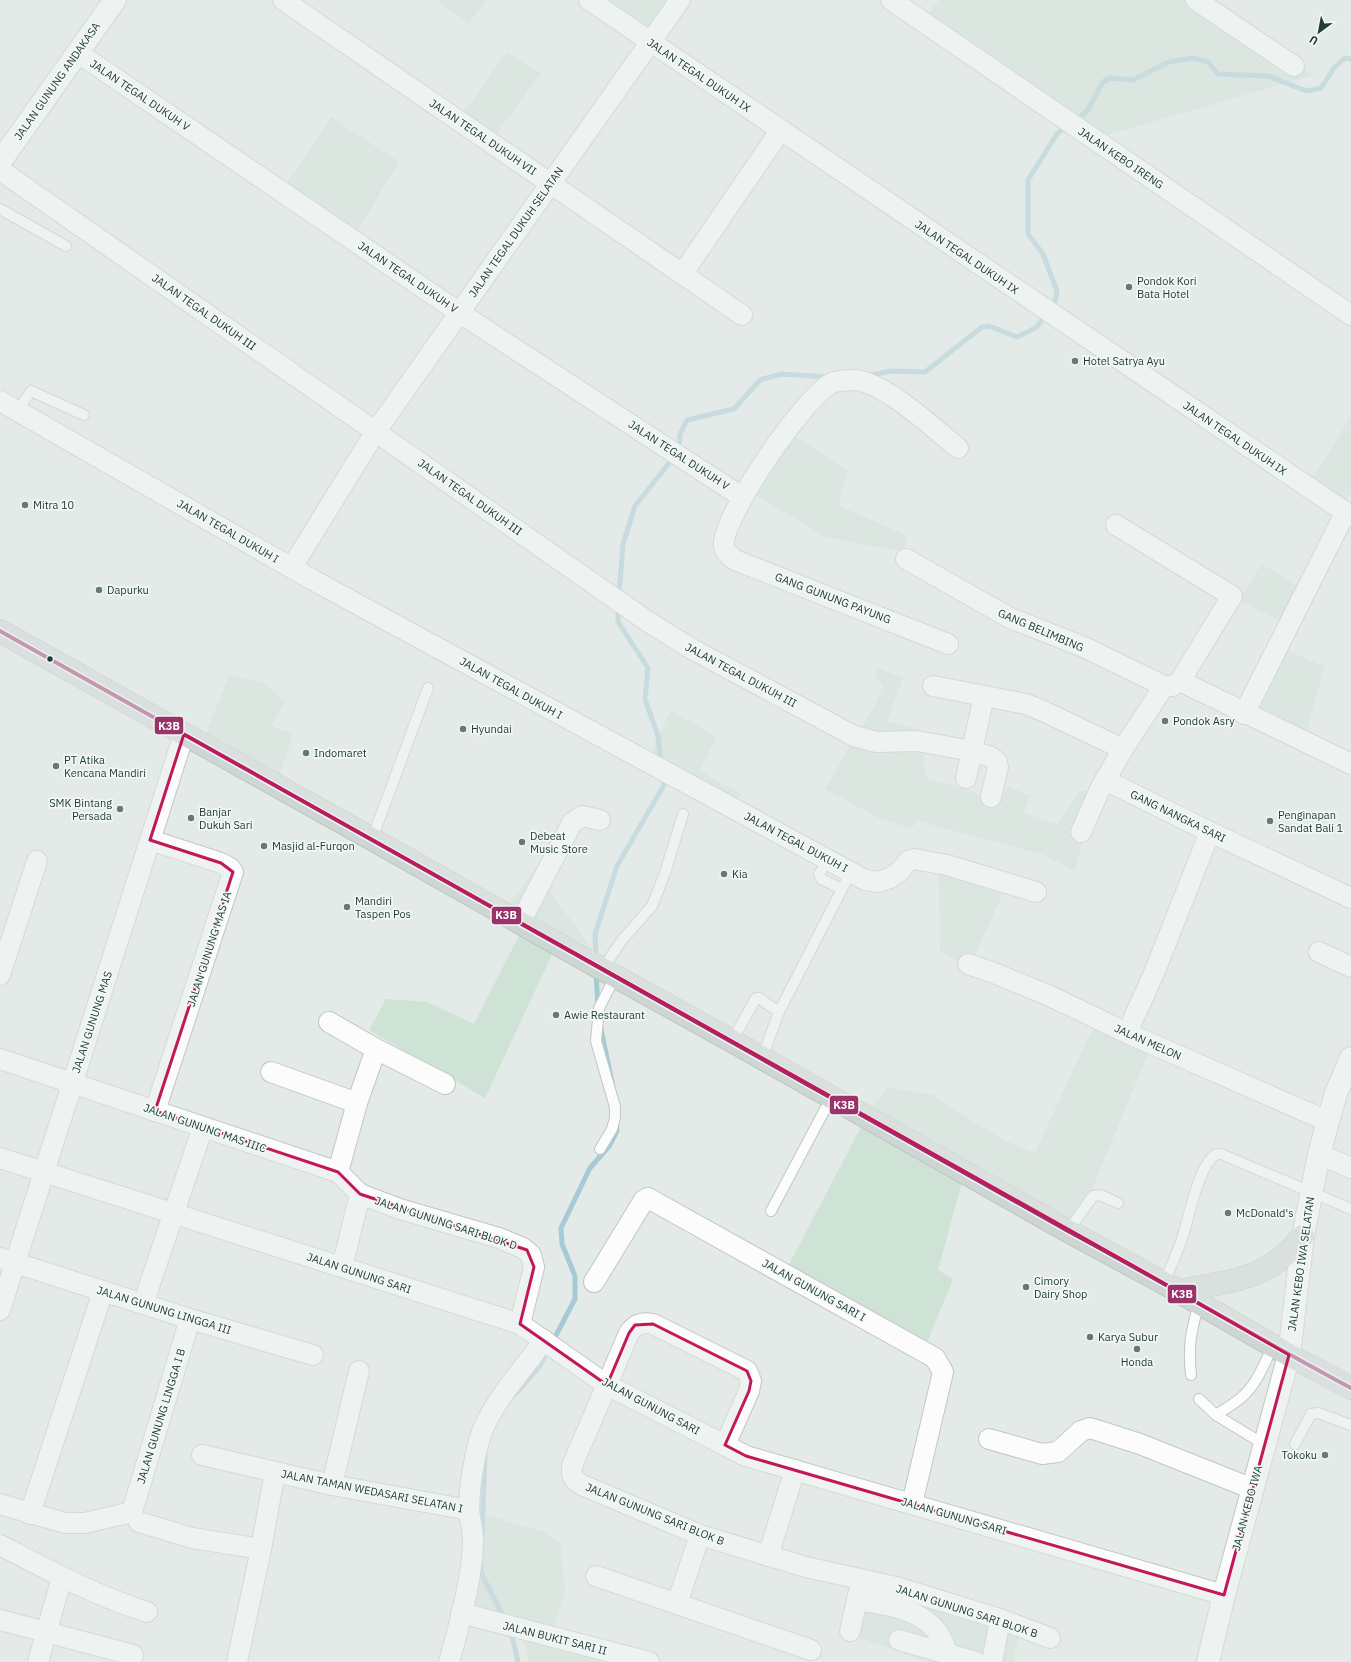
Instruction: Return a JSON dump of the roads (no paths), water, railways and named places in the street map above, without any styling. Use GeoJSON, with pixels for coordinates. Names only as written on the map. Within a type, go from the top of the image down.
{"type":"FeatureCollection","features":[{"type":"Feature","properties":{"kind":"main road"},"geometry":{"type":"LineString","coordinates":[[0,631],[372,838],[608,973],[732,1041],[1068,1231],[1172,1287],[1281,1351],[1351,1388]]}},
{"type":"Feature","properties":{"kind":"main road"},"geometry":{"type":"LineString","coordinates":[[1172,1287],[1241,1280],[1259,1273],[1276,1264],[1303,1236]]}},
{"type":"Feature","properties":{"kind":"street","name":"JALAN GUNUNG ANDAKASA"},"geometry":{"type":"LineString","coordinates":[[0,162],[115,0]]}},
{"type":"Feature","properties":{"kind":"street","name":"JALAN TEGAL DUKUH VII"},"geometry":{"type":"LineString","coordinates":[[283,0],[683,273],[742,315]]}},
{"type":"Feature","properties":{"kind":"street","name":"JALAN TEGAL DUKUH IX"},"geometry":{"type":"LineString","coordinates":[[589,0],[1348,515]]}},
{"type":"Feature","properties":{"kind":"street","name":"JALAN TEGAL DUKUH SELATAN"},"geometry":{"type":"LineString","coordinates":[[292,567],[376,431],[680,0]]}},
{"type":"Feature","properties":{"kind":"street","name":"JALAN KEBO IRENG"},"geometry":{"type":"LineString","coordinates":[[891,0],[1351,315]]}},
{"type":"Feature","properties":{"kind":"street"},"geometry":{"type":"LineString","coordinates":[[1196,0],[1294,66]]}},
{"type":"Feature","properties":{"kind":"street","name":"JALAN TEGAL DUKUH V"},"geometry":{"type":"LineString","coordinates":[[78,53],[460,313],[742,497]]}},
{"type":"Feature","properties":{"kind":"street"},"geometry":{"type":"LineString","coordinates":[[683,273],[780,130]]}},
{"type":"Feature","properties":{"kind":"street","name":"JALAN TEGAL DUKUH III"},"geometry":{"type":"LineString","coordinates":[[0,170],[647,621],[692,649],[854,736],[877,742],[917,742],[972,751],[990,757],[997,762],[990,797]]}},
{"type":"Feature","properties":{"kind":"street"},"geometry":{"type":"LineString","coordinates":[[742,497],[788,428],[811,399],[834,382],[855,380],[878,388],[905,405],[958,448]]}},
{"type":"Feature","properties":{"kind":"street","name":"JALAN TEGAL DUKUH I"},"geometry":{"type":"LineString","coordinates":[[8,406],[292,567],[865,880],[878,882],[890,878],[900,871],[908,861],[914,859],[947,865],[1036,892]]}},
{"type":"Feature","properties":{"kind":"street","name":"GANG GUNUNG PAYUNG"},"geometry":{"type":"LineString","coordinates":[[742,497],[725,537],[724,546],[727,554],[735,560],[948,644]]}},
{"type":"Feature","properties":{"kind":"street"},"geometry":{"type":"LineString","coordinates":[[1244,714],[1348,515]]}},
{"type":"Feature","properties":{"kind":"street"},"geometry":{"type":"LineString","coordinates":[[1082,832],[1105,780],[1123,749],[1172,684],[1232,596],[1116,525]]}},
{"type":"Feature","properties":{"kind":"street","name":"GANG BELIMBING"},"geometry":{"type":"LineString","coordinates":[[906,559],[1010,618],[1244,714],[1351,764]]}},
{"type":"Feature","properties":{"kind":"street"},"geometry":{"type":"LineString","coordinates":[[933,686],[1026,704],[1123,749]]}},
{"type":"Feature","properties":{"kind":"street"},"geometry":{"type":"LineString","coordinates":[[966,778],[984,696]]}},
{"type":"Feature","properties":{"kind":"street","name":"JALAN GUNUNG MAS"},"geometry":{"type":"LineString","coordinates":[[0,1310],[8,1260],[44,1172],[184,734]]}},
{"type":"Feature","properties":{"kind":"street","name":"GANG NANGKA SARI"},"geometry":{"type":"LineString","coordinates":[[1105,780],[1210,832],[1351,898]]}},
{"type":"Feature","properties":{"kind":"street"},"geometry":{"type":"LineString","coordinates":[[520,923],[572,823],[582,816],[600,820]]}},
{"type":"Feature","properties":{"kind":"street"},"geometry":{"type":"LineString","coordinates":[[1127,1034],[1154,973],[1210,832]]}},
{"type":"Feature","properties":{"kind":"street","name":"JALAN GUNUNG MAS IA"},"geometry":{"type":"LineString","coordinates":[[150,840],[221,863],[230,868],[233,872],[155,1111]]}},
{"type":"Feature","properties":{"kind":"street"},"geometry":{"type":"LineString","coordinates":[[0,975],[37,861]]}},
{"type":"Feature","properties":{"kind":"street"},"geometry":{"type":"LineString","coordinates":[[1320,952],[1351,967]]}},
{"type":"Feature","properties":{"kind":"street","name":"JALAN MELON"},"geometry":{"type":"LineString","coordinates":[[968,964],[994,972],[1050,996],[1127,1034],[1327,1121]]}},
{"type":"Feature","properties":{"kind":"street"},"geometry":{"type":"LineString","coordinates":[[329,1022],[376,1049],[446,1084]]}},
{"type":"Feature","properties":{"kind":"street"},"geometry":{"type":"LineString","coordinates":[[338,1172],[357,1103],[376,1049]]}},
{"type":"Feature","properties":{"kind":"street","name":"JALAN KEBO IWA SELATAN"},"geometry":{"type":"LineString","coordinates":[[1281,1351],[1319,1154],[1336,1093],[1351,1058]]}},
{"type":"Feature","properties":{"kind":"street","name":"JALAN GUNUNG MAS IIIC"},"geometry":{"type":"LineString","coordinates":[[0,1059],[338,1172]]}},
{"type":"Feature","properties":{"kind":"street"},"geometry":{"type":"LineString","coordinates":[[271,1072],[357,1103]]}},
{"type":"Feature","properties":{"kind":"street"},"geometry":{"type":"LineString","coordinates":[[143,1304],[202,1127]]}},
{"type":"Feature","properties":{"kind":"street"},"geometry":{"type":"LineString","coordinates":[[1319,1154],[1351,1168]]}},
{"type":"Feature","properties":{"kind":"street","name":"JALAN GUNUNG SARI"},"geometry":{"type":"LineString","coordinates":[[0,1158],[520,1324],[607,1384],[746,1456],[1224,1595]]}},
{"type":"Feature","properties":{"kind":"street","name":"JALAN GUNUNG SARI BLOK D"},"geometry":{"type":"LineString","coordinates":[[338,1172],[360,1194],[400,1209],[499,1238],[527,1250],[533,1260],[534,1267],[520,1324]]}},
{"type":"Feature","properties":{"kind":"street","name":"JALAN GUNUNG SARI BLOK D"},"geometry":{"type":"LineString","coordinates":[[342,1268],[360,1194]]}},
{"type":"Feature","properties":{"kind":"street","name":"JALAN GUNUNG SARI I"},"geometry":{"type":"LineString","coordinates":[[594,1282],[644,1200],[648,1198],[935,1358],[943,1372],[912,1504]]}},
{"type":"Feature","properties":{"kind":"street","name":"JALAN GUNUNG LINGGA III"},"geometry":{"type":"LineString","coordinates":[[8,1260],[190,1319],[313,1355]]}},
{"type":"Feature","properties":{"kind":"street"},"geometry":{"type":"LineString","coordinates":[[30,1514],[103,1291]]}},
{"type":"Feature","properties":{"kind":"street","name":"JALAN GUNUNG LINGGA I B"},"geometry":{"type":"LineString","coordinates":[[136,1517],[190,1319]]}},
{"type":"Feature","properties":{"kind":"street","name":"JALAN GUNUNG SARI BLOK B"},"geometry":{"type":"LineString","coordinates":[[724,1445],[749,1392],[751,1381],[747,1371],[652,1324],[643,1322],[635,1326],[629,1333],[572,1466],[571,1474],[575,1481],[582,1485],[700,1534],[806,1567],[862,1579],[1000,1619],[1050,1638]]}},
{"type":"Feature","properties":{"kind":"street"},"geometry":{"type":"LineString","coordinates":[[449,1662],[471,1571],[473,1540],[470,1510],[475,1462],[484,1427],[495,1408],[544,1340]]}},
{"type":"Feature","properties":{"kind":"street","name":"JALAN KEBO IWA"},"geometry":{"type":"LineString","coordinates":[[1208,1662],[1224,1595],[1264,1445],[1281,1351]]}},
{"type":"Feature","properties":{"kind":"street"},"geometry":{"type":"LineString","coordinates":[[332,1485],[359,1371]]}},
{"type":"Feature","properties":{"kind":"street"},"geometry":{"type":"LineString","coordinates":[[989,1439],[1042,1454],[1058,1452],[1081,1431],[1090,1428],[1140,1444],[1252,1489]]}},
{"type":"Feature","properties":{"kind":"street","name":"JALAN TAMAN WEDASARI SELATAN I"},"geometry":{"type":"LineString","coordinates":[[202,1455],[332,1485],[470,1510]]}},
{"type":"Feature","properties":{"kind":"street"},"geometry":{"type":"LineString","coordinates":[[768,1556],[795,1470]]}},
{"type":"Feature","properties":{"kind":"street","name":"JALAN TAMAN WEDASARI SELATAN I"},"geometry":{"type":"LineString","coordinates":[[236,1662],[261,1549],[275,1472]]}},
{"type":"Feature","properties":{"kind":"street"},"geometry":{"type":"LineString","coordinates":[[0,1504],[65,1523],[85,1523],[136,1517],[192,1538],[261,1549]]}},
{"type":"Feature","properties":{"kind":"street"},"geometry":{"type":"LineString","coordinates":[[677,1604],[700,1534]]}},
{"type":"Feature","properties":{"kind":"street"},"geometry":{"type":"LineString","coordinates":[[0,1545],[62,1577],[128,1606],[147,1612]]}},
{"type":"Feature","properties":{"kind":"street"},"geometry":{"type":"LineString","coordinates":[[596,1576],[811,1650]]}},
{"type":"Feature","properties":{"kind":"street"},"geometry":{"type":"LineString","coordinates":[[38,1662],[48,1632],[62,1577]]}},
{"type":"Feature","properties":{"kind":"street"},"geometry":{"type":"LineString","coordinates":[[850,1631],[862,1579]]}},
{"type":"Feature","properties":{"kind":"street"},"geometry":{"type":"LineString","coordinates":[[857,1600],[894,1606],[925,1620],[939,1635],[947,1653]]}},
{"type":"Feature","properties":{"kind":"street","name":"JALAN BUKIT SARI II"},"geometry":{"type":"LineString","coordinates":[[461,1613],[649,1662]]}},
{"type":"Feature","properties":{"kind":"street"},"geometry":{"type":"LineString","coordinates":[[992,1662],[1000,1619]]}},
{"type":"Feature","properties":{"kind":"street"},"geometry":{"type":"LineString","coordinates":[[0,1620],[133,1656]]}},
{"type":"Feature","properties":{"kind":"street"},"geometry":{"type":"LineString","coordinates":[[899,1640],[976,1662]]}},
{"type":"Feature","properties":{"kind":"lane"},"geometry":{"type":"LineString","coordinates":[[0,209],[66,246]]}},
{"type":"Feature","properties":{"kind":"lane"},"geometry":{"type":"LineString","coordinates":[[8,406],[31,391],[84,415]]}},
{"type":"Feature","properties":{"kind":"lane"},"geometry":{"type":"LineString","coordinates":[[372,838],[428,688]]}},
{"type":"Feature","properties":{"kind":"lane"},"geometry":{"type":"LineString","coordinates":[[600,1149],[615,1118],[615,1107],[596,1041],[599,1008],[608,973],[623,939],[652,906],[665,873],[683,814]]}},
{"type":"Feature","properties":{"kind":"lane"},"geometry":{"type":"LineString","coordinates":[[828,860],[819,874],[821,879],[842,889]]}},
{"type":"Feature","properties":{"kind":"lane"},"geometry":{"type":"LineString","coordinates":[[762,1058],[779,1012],[851,872]]}},
{"type":"Feature","properties":{"kind":"lane"},"geometry":{"type":"LineString","coordinates":[[732,1041],[756,998],[759,998],[777,1009],[779,1012]]}},
{"type":"Feature","properties":{"kind":"lane"},"geometry":{"type":"LineString","coordinates":[[771,1211],[831,1098]]}},
{"type":"Feature","properties":{"kind":"lane"},"geometry":{"type":"LineString","coordinates":[[1172,1287],[1181,1240],[1191,1203],[1207,1166],[1216,1154],[1221,1154],[1349,1208]]}},
{"type":"Feature","properties":{"kind":"lane"},"geometry":{"type":"LineString","coordinates":[[1068,1231],[1093,1196],[1100,1195],[1118,1203]]}},
{"type":"Feature","properties":{"kind":"lane"},"geometry":{"type":"LineString","coordinates":[[1191,1375],[1188,1348],[1199,1303]]}},
{"type":"Feature","properties":{"kind":"lane"},"geometry":{"type":"LineString","coordinates":[[1216,1415],[1242,1397],[1281,1351]]}},
{"type":"Feature","properties":{"kind":"lane"},"geometry":{"type":"LineString","coordinates":[[1199,1399],[1216,1415],[1264,1445]]}},
{"type":"Feature","properties":{"kind":"lane"},"geometry":{"type":"LineString","coordinates":[[1295,1444],[1311,1414],[1318,1413],[1351,1425]]}},
{"type":"Feature","properties":{"kind":"waterway"},"geometry":{"type":"LineString","coordinates":[[1074,121],[1087,111],[1103,82],[1110,78],[1133,80],[1169,62],[1193,58],[1208,62],[1218,74],[1268,76],[1306,91],[1321,88],[1334,68],[1345,58],[1351,59]]}},
{"type":"Feature","properties":{"kind":"waterway"},"geometry":{"type":"LineString","coordinates":[[1051,307],[1056,298],[1057,291],[1043,254],[1028,234],[1028,180],[1057,134],[1067,126]]}},
{"type":"Feature","properties":{"kind":"waterway"},"geometry":{"type":"LineString","coordinates":[[866,376],[891,371],[925,372],[982,327],[989,326],[1017,337],[1037,327],[1046,313]]}},
{"type":"Feature","properties":{"kind":"waterway"},"geometry":{"type":"LineString","coordinates":[[679,450],[680,434],[687,420],[734,409],[760,380],[781,374],[828,377]]}},
{"type":"Feature","properties":{"kind":"waterway"},"geometry":{"type":"LineString","coordinates":[[619,595],[623,544],[635,506],[673,458]]}},
{"type":"Feature","properties":{"kind":"waterway"},"geometry":{"type":"LineString","coordinates":[[618,606],[618,622],[648,668],[645,699],[658,736],[661,763]]}},
{"type":"Feature","properties":{"kind":"waterway"},"geometry":{"type":"LineString","coordinates":[[596,959],[595,934],[617,866],[664,785],[662,775]]}},
{"type":"Feature","properties":{"kind":"waterway"},"geometry":{"type":"LineString","coordinates":[[596,973],[598,1007]]}},
{"type":"Feature","properties":{"kind":"waterway"},"geometry":{"type":"LineString","coordinates":[[601,1029],[613,1087]]}},
{"type":"Feature","properties":{"kind":"waterway"},"geometry":{"type":"LineString","coordinates":[[553,1341],[575,1299],[575,1276],[562,1244],[561,1228],[590,1168],[610,1145],[617,1131],[616,1123]]}},
{"type":"Feature","properties":{"kind":"waterway"},"geometry":{"type":"LineString","coordinates":[[516,1393],[539,1367],[548,1350]]}},
{"type":"Feature","properties":{"kind":"waterway"},"geometry":{"type":"LineString","coordinates":[[482,1535],[485,1455]]}},
{"type":"Feature","properties":{"kind":"waterway"},"geometry":{"type":"LineString","coordinates":[[481,1563],[481,1573],[504,1618]]}},
{"type":"Feature","properties":{"kind":"waterway"},"geometry":{"type":"LineString","coordinates":[[511,1632],[518,1662]]}},
{"type":"Feature","properties":{"kind":"place","name":"Pondok Kori Bata Hotel"},"geometry":{"type":"Point","coordinates":[1129,287]}},
{"type":"Feature","properties":{"kind":"place","name":"Hotel Satrya Ayu"},"geometry":{"type":"Point","coordinates":[1075,361]}},
{"type":"Feature","properties":{"kind":"place","name":"Mitra 10"},"geometry":{"type":"Point","coordinates":[25,505]}},
{"type":"Feature","properties":{"kind":"place","name":"Dapurku"},"geometry":{"type":"Point","coordinates":[99,590]}},
{"type":"Feature","properties":{"kind":"place","name":"Pondok Asry"},"geometry":{"type":"Point","coordinates":[1165,721]}},
{"type":"Feature","properties":{"kind":"place","name":"Hyundai"},"geometry":{"type":"Point","coordinates":[463,729]}},
{"type":"Feature","properties":{"kind":"place","name":"Indomaret"},"geometry":{"type":"Point","coordinates":[306,753]}},
{"type":"Feature","properties":{"kind":"place","name":"PT Atika Kencana Mandiri"},"geometry":{"type":"Point","coordinates":[56,766]}},
{"type":"Feature","properties":{"kind":"place","name":"SMK Bintang Persada"},"geometry":{"type":"Point","coordinates":[120,809]}},
{"type":"Feature","properties":{"kind":"place","name":"Banjar Dukuh Sari"},"geometry":{"type":"Point","coordinates":[191,818]}},
{"type":"Feature","properties":{"kind":"place","name":"Penginapan Sandat Bali 1"},"geometry":{"type":"Point","coordinates":[1270,821]}},
{"type":"Feature","properties":{"kind":"place","name":"Debeat Music Store"},"geometry":{"type":"Point","coordinates":[522,842]}},
{"type":"Feature","properties":{"kind":"place","name":"Masjid al-Furqon"},"geometry":{"type":"Point","coordinates":[264,846]}},
{"type":"Feature","properties":{"kind":"place","name":"Kia"},"geometry":{"type":"Point","coordinates":[724,874]}},
{"type":"Feature","properties":{"kind":"place","name":"Mandiri Taspen Pos"},"geometry":{"type":"Point","coordinates":[347,907]}},
{"type":"Feature","properties":{"kind":"place","name":"Awie Restaurant"},"geometry":{"type":"Point","coordinates":[556,1015]}},
{"type":"Feature","properties":{"kind":"place","name":"McDonald's"},"geometry":{"type":"Point","coordinates":[1228,1213]}},
{"type":"Feature","properties":{"kind":"place","name":"Cimory Dairy Shop"},"geometry":{"type":"Point","coordinates":[1026,1287]}},
{"type":"Feature","properties":{"kind":"place","name":"Karya Subur"},"geometry":{"type":"Point","coordinates":[1090,1337]}},
{"type":"Feature","properties":{"kind":"place","name":"Honda"},"geometry":{"type":"Point","coordinates":[1137,1349]}},
{"type":"Feature","properties":{"kind":"place","name":"Tokoku"},"geometry":{"type":"Point","coordinates":[1325,1455]}}]}
